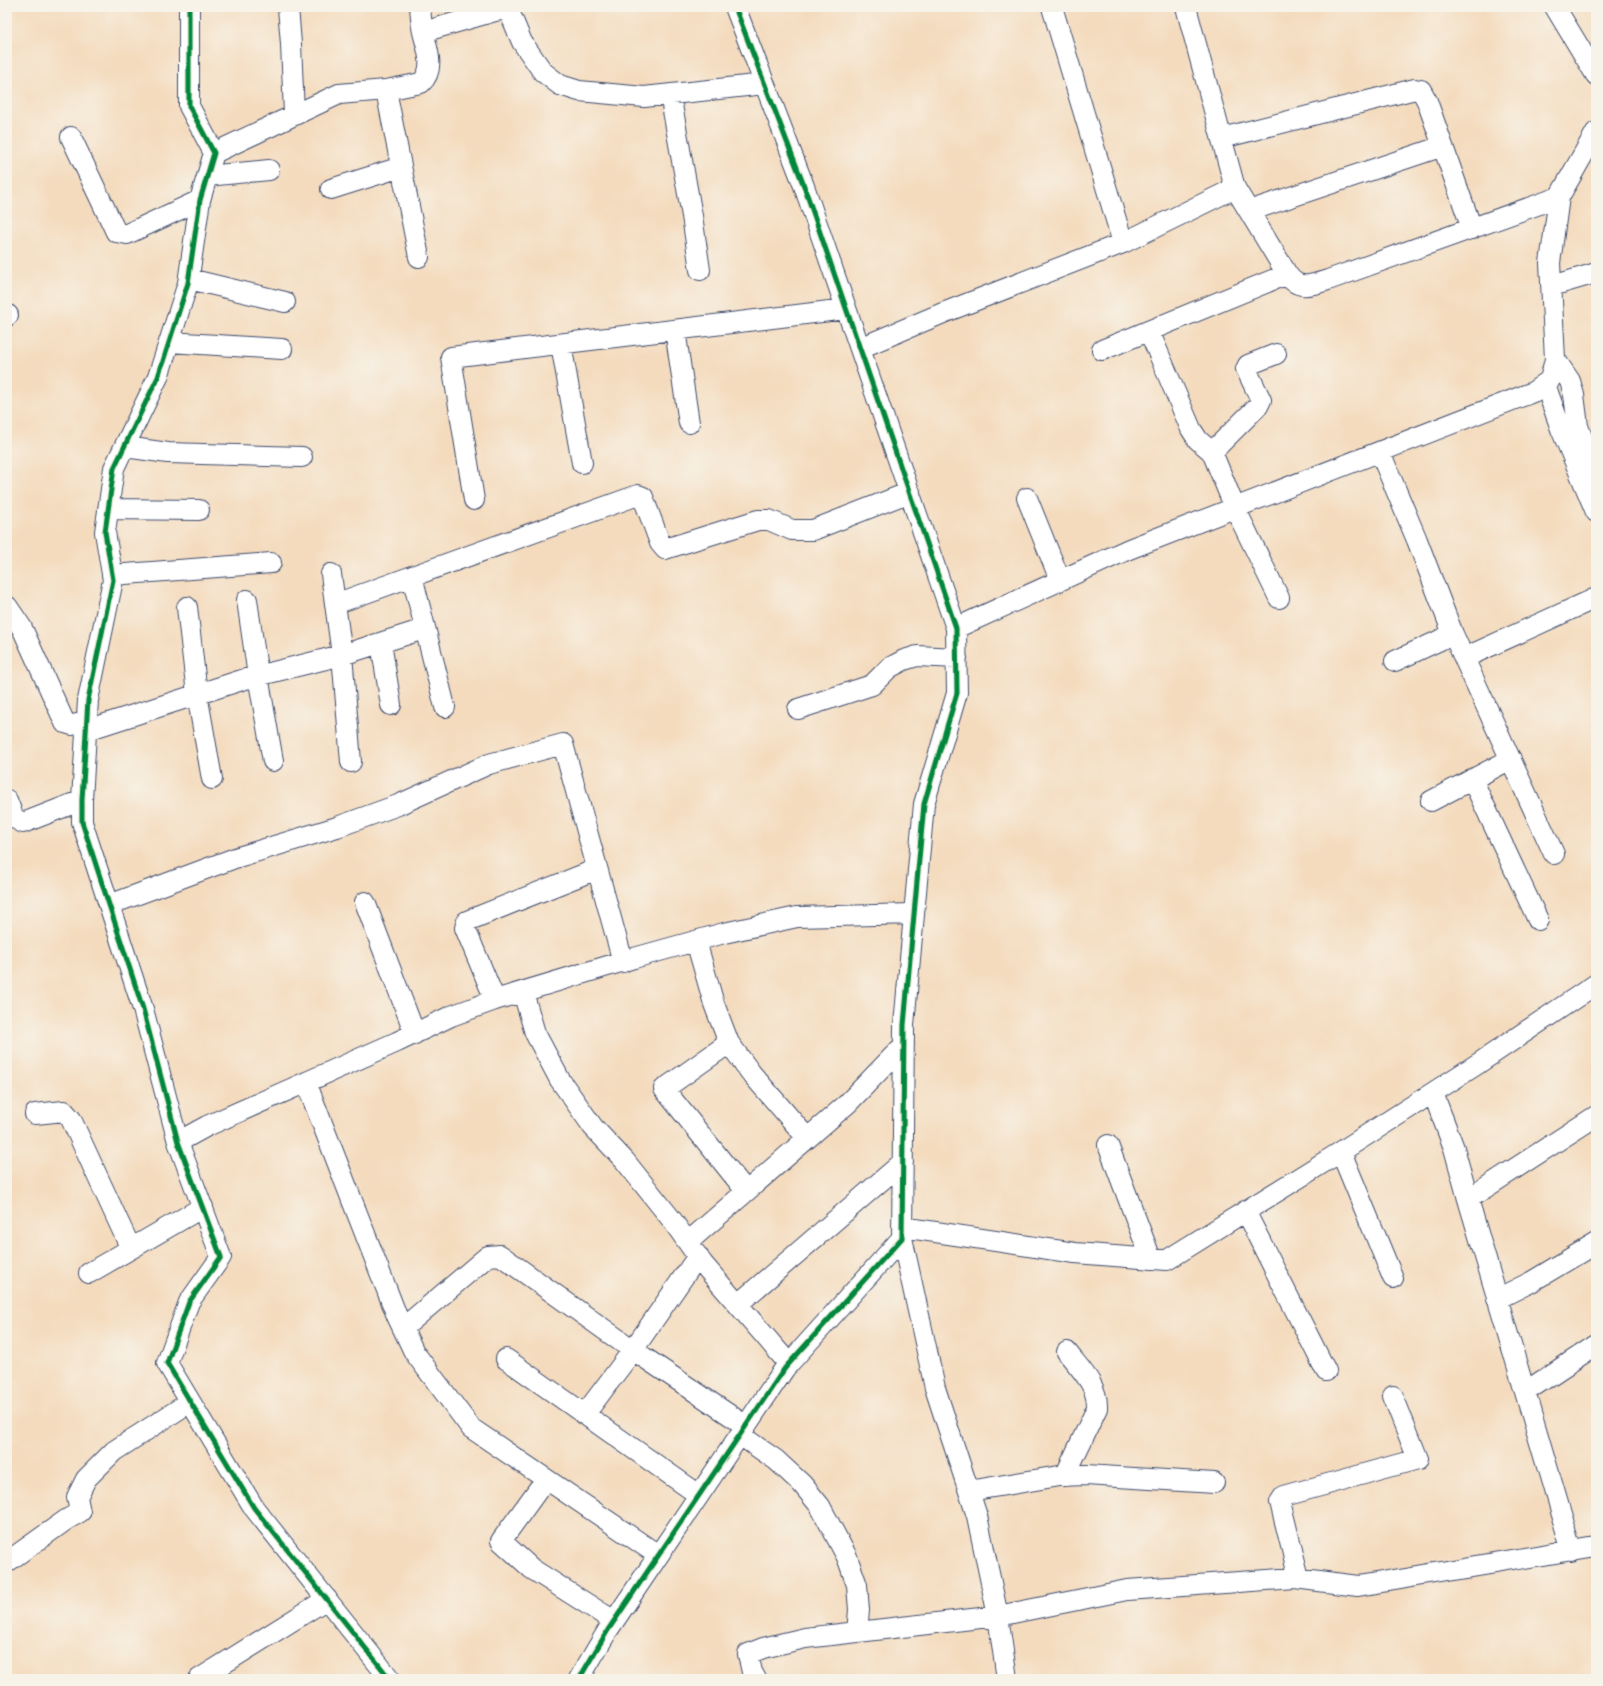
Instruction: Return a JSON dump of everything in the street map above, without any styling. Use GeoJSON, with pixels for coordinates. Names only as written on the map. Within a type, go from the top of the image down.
{"type":"FeatureCollection","features":[{"type":"Feature","properties":{"kind":"street"},"geometry":{"type":"LineString","coordinates":[[189,7],[189,106],[214,153],[200,200],[189,279],[158,377],[114,468],[105,532],[113,580],[88,700],[82,822],[143,1009],[178,1142],[221,1257],[189,1302],[167,1363],[254,1508],[390,1679]]}},
{"type":"Feature","properties":{"kind":"street"},"geometry":{"type":"LineString","coordinates":[[288,7],[294,114]]}},
{"type":"Feature","properties":{"kind":"street"},"geometry":{"type":"LineString","coordinates":[[214,153],[339,94],[386,90],[421,83],[425,80],[429,66],[428,50],[423,32],[420,7]]}},
{"type":"Feature","properties":{"kind":"street"},"geometry":{"type":"LineString","coordinates":[[735,7],[804,186],[956,628],[957,693],[924,804],[904,1025],[902,1232],[935,1388],[977,1516],[998,1616],[1007,1679]]}},
{"type":"Feature","properties":{"kind":"street"},"geometry":{"type":"LineString","coordinates":[[1052,7],[1123,243]]}},
{"type":"Feature","properties":{"kind":"street"},"geometry":{"type":"LineString","coordinates":[[1186,7],[1235,188],[1287,274],[1296,283],[1309,286],[1559,197]]}},
{"type":"Feature","properties":{"kind":"street"},"geometry":{"type":"LineString","coordinates":[[1555,7],[1596,74]]}},
{"type":"Feature","properties":{"kind":"street"},"geometry":{"type":"LineString","coordinates":[[423,32],[500,8],[510,11],[522,42],[543,72],[560,85],[579,91],[614,95],[644,96],[765,84]]}},
{"type":"Feature","properties":{"kind":"street"},"geometry":{"type":"LineString","coordinates":[[1222,138],[1415,89],[1421,90],[1427,101],[1472,228]]}},
{"type":"Feature","properties":{"kind":"street"},"geometry":{"type":"LineString","coordinates":[[386,90],[419,257]]}},
{"type":"Feature","properties":{"kind":"street"},"geometry":{"type":"LineString","coordinates":[[670,94],[700,270]]}},
{"type":"Feature","properties":{"kind":"street"},"geometry":{"type":"LineString","coordinates":[[956,628],[1129,549],[1533,392],[1550,380],[1555,359],[1550,264],[1559,197],[1596,132]]}},
{"type":"Feature","properties":{"kind":"street"},"geometry":{"type":"LineString","coordinates":[[71,137],[116,232],[127,234],[200,200]]}},
{"type":"Feature","properties":{"kind":"street"},"geometry":{"type":"LineString","coordinates":[[1249,211],[1443,146]]}},
{"type":"Feature","properties":{"kind":"street"},"geometry":{"type":"LineString","coordinates":[[331,189],[401,167]]}},
{"type":"Feature","properties":{"kind":"street"},"geometry":{"type":"LineString","coordinates":[[207,176],[269,170]]}},
{"type":"Feature","properties":{"kind":"street"},"geometry":{"type":"LineString","coordinates":[[860,348],[943,313],[1123,243],[1235,188]]}},
{"type":"Feature","properties":{"kind":"street"},"geometry":{"type":"LineString","coordinates":[[1552,286],[1596,273]]}},
{"type":"Feature","properties":{"kind":"street"},"geometry":{"type":"LineString","coordinates":[[1102,350],[1287,274]]}},
{"type":"Feature","properties":{"kind":"street"},"geometry":{"type":"LineString","coordinates":[[189,279],[285,302]]}},
{"type":"Feature","properties":{"kind":"street"},"geometry":{"type":"LineString","coordinates":[[474,500],[451,357],[846,309]]}},
{"type":"Feature","properties":{"kind":"street"},"geometry":{"type":"LineString","coordinates":[[676,330],[689,423]]}},
{"type":"Feature","properties":{"kind":"street"},"geometry":{"type":"LineString","coordinates":[[1152,338],[1191,430],[1198,440],[1212,452],[1235,508],[1279,598]]}},
{"type":"Feature","properties":{"kind":"street"},"geometry":{"type":"LineString","coordinates":[[169,342],[282,349]]}},
{"type":"Feature","properties":{"kind":"street"},"geometry":{"type":"LineString","coordinates":[[561,344],[582,463]]}},
{"type":"Feature","properties":{"kind":"street"},"geometry":{"type":"LineString","coordinates":[[1212,452],[1258,406],[1261,400],[1246,369],[1248,364],[1276,354]]}},
{"type":"Feature","properties":{"kind":"street"},"geometry":{"type":"LineString","coordinates":[[1555,359],[1570,381],[1574,395],[1578,426],[1596,475]]}},
{"type":"Feature","properties":{"kind":"street"},"geometry":{"type":"LineString","coordinates":[[1544,384],[1596,512]]}},
{"type":"Feature","properties":{"kind":"street"},"geometry":{"type":"LineString","coordinates":[[125,447],[168,453],[302,458]]}},
{"type":"Feature","properties":{"kind":"street"},"geometry":{"type":"LineString","coordinates":[[1380,452],[1417,540],[1453,634],[1554,854]]}},
{"type":"Feature","properties":{"kind":"street"},"geometry":{"type":"LineString","coordinates":[[335,604],[638,495],[643,497],[660,543],[665,549],[758,520],[769,520],[792,530],[813,530],[910,492]]}},
{"type":"Feature","properties":{"kind":"street"},"geometry":{"type":"LineString","coordinates":[[1027,498],[1060,580]]}},
{"type":"Feature","properties":{"kind":"street"},"geometry":{"type":"LineString","coordinates":[[108,509],[199,510]]}},
{"type":"Feature","properties":{"kind":"street"},"geometry":{"type":"LineString","coordinates":[[112,575],[271,563]]}},
{"type":"Feature","properties":{"kind":"street"},"geometry":{"type":"LineString","coordinates":[[332,574],[342,655],[351,762]]}},
{"type":"Feature","properties":{"kind":"street"},"geometry":{"type":"LineString","coordinates":[[412,576],[424,629],[445,707]]}},
{"type":"Feature","properties":{"kind":"street"},"geometry":{"type":"LineString","coordinates":[[1464,658],[1596,598]]}},
{"type":"Feature","properties":{"kind":"street"},"geometry":{"type":"LineString","coordinates":[[247,600],[273,762]]}},
{"type":"Feature","properties":{"kind":"street"},"geometry":{"type":"LineString","coordinates":[[7,606],[22,628],[65,723],[87,726],[258,676],[342,655],[424,629]]}},
{"type":"Feature","properties":{"kind":"street"},"geometry":{"type":"LineString","coordinates":[[187,607],[197,694],[212,778]]}},
{"type":"Feature","properties":{"kind":"street"},"geometry":{"type":"LineString","coordinates":[[1394,661],[1453,634]]}},
{"type":"Feature","properties":{"kind":"street"},"geometry":{"type":"LineString","coordinates":[[381,643],[391,706]]}},
{"type":"Feature","properties":{"kind":"street"},"geometry":{"type":"LineString","coordinates":[[798,709],[872,685],[889,668],[904,660],[917,656],[957,658]]}},
{"type":"Feature","properties":{"kind":"street"},"geometry":{"type":"LineString","coordinates":[[109,905],[235,858],[337,827],[398,805],[489,764],[563,744],[622,962]]}},
{"type":"Feature","properties":{"kind":"street"},"geometry":{"type":"LineString","coordinates":[[1431,800],[1511,759]]}},
{"type":"Feature","properties":{"kind":"street"},"geometry":{"type":"LineString","coordinates":[[1472,779],[1538,920]]}},
{"type":"Feature","properties":{"kind":"street"},"geometry":{"type":"LineString","coordinates":[[7,800],[14,818],[23,823],[82,800]]}},
{"type":"Feature","properties":{"kind":"street"},"geometry":{"type":"LineString","coordinates":[[495,1000],[465,928],[467,921],[597,869]]}},
{"type":"Feature","properties":{"kind":"street"},"geometry":{"type":"LineString","coordinates":[[365,902],[414,1034]]}},
{"type":"Feature","properties":{"kind":"street"},"geometry":{"type":"LineString","coordinates":[[178,1142],[207,1126],[414,1034],[451,1016],[495,1000],[696,941],[797,917],[914,914]]}},
{"type":"Feature","properties":{"kind":"street"},"geometry":{"type":"LineString","coordinates":[[696,941],[714,1004],[729,1043],[751,1073],[807,1138]]}},
{"type":"Feature","properties":{"kind":"street"},"geometry":{"type":"LineString","coordinates":[[902,1232],[1075,1253],[1167,1260],[1433,1093],[1596,984]]}},
{"type":"Feature","properties":{"kind":"street"},"geometry":{"type":"LineString","coordinates":[[523,992],[535,1033],[560,1080],[593,1127],[625,1161],[693,1249],[789,1364]]}},
{"type":"Feature","properties":{"kind":"street"},"geometry":{"type":"LineString","coordinates":[[729,1043],[664,1089],[746,1191]]}},
{"type":"Feature","properties":{"kind":"street"},"geometry":{"type":"LineString","coordinates":[[585,1414],[633,1350],[693,1249],[746,1191],[847,1104],[904,1045]]}},
{"type":"Feature","properties":{"kind":"street"},"geometry":{"type":"LineString","coordinates":[[306,1082],[403,1328],[414,1352],[471,1428],[545,1480],[658,1555]]}},
{"type":"Feature","properties":{"kind":"street"},"geometry":{"type":"LineString","coordinates":[[1433,1093],[1454,1148],[1572,1551]]}},
{"type":"Feature","properties":{"kind":"street"},"geometry":{"type":"LineString","coordinates":[[35,1114],[64,1111],[71,1119],[131,1249]]}},
{"type":"Feature","properties":{"kind":"street"},"geometry":{"type":"LineString","coordinates":[[1468,1199],[1596,1116]]}},
{"type":"Feature","properties":{"kind":"street"},"geometry":{"type":"LineString","coordinates":[[1108,1145],[1151,1259]]}},
{"type":"Feature","properties":{"kind":"street"},"geometry":{"type":"LineString","coordinates":[[1341,1152],[1393,1278]]}},
{"type":"Feature","properties":{"kind":"street"},"geometry":{"type":"LineString","coordinates":[[738,1304],[903,1162]]}},
{"type":"Feature","properties":{"kind":"street"},"geometry":{"type":"LineString","coordinates":[[89,1273],[203,1207]]}},
{"type":"Feature","properties":{"kind":"street"},"geometry":{"type":"LineString","coordinates":[[1245,1211],[1326,1371]]}},
{"type":"Feature","properties":{"kind":"street"},"geometry":{"type":"LineString","coordinates":[[579,1679],[614,1621],[658,1555],[789,1364],[902,1232]]}},
{"type":"Feature","properties":{"kind":"street"},"geometry":{"type":"LineString","coordinates":[[1498,1299],[1531,1282],[1596,1243]]}},
{"type":"Feature","properties":{"kind":"street"},"geometry":{"type":"LineString","coordinates":[[403,1328],[488,1256],[500,1255],[743,1431],[802,1484],[820,1506],[847,1557],[857,1585],[859,1610],[857,1632]]}},
{"type":"Feature","properties":{"kind":"street"},"geometry":{"type":"LineString","coordinates":[[1525,1392],[1596,1345]]}},
{"type":"Feature","properties":{"kind":"street"},"geometry":{"type":"LineString","coordinates":[[1065,1476],[1097,1408],[1097,1398],[1094,1388],[1067,1352]]}},
{"type":"Feature","properties":{"kind":"street"},"geometry":{"type":"LineString","coordinates":[[506,1359],[699,1495]]}},
{"type":"Feature","properties":{"kind":"street"},"geometry":{"type":"LineString","coordinates":[[1298,1578],[1280,1502],[1284,1496],[1418,1459],[1393,1396]]}},
{"type":"Feature","properties":{"kind":"street"},"geometry":{"type":"LineString","coordinates":[[7,1562],[66,1520],[80,1512],[77,1496],[86,1479],[114,1451],[190,1402]]}},
{"type":"Feature","properties":{"kind":"street"},"geometry":{"type":"LineString","coordinates":[[969,1491],[1065,1476],[1086,1475],[1214,1483]]}},
{"type":"Feature","properties":{"kind":"street"},"geometry":{"type":"LineString","coordinates":[[545,1480],[501,1541],[532,1569],[614,1621]]}},
{"type":"Feature","properties":{"kind":"street"},"geometry":{"type":"LineString","coordinates":[[756,1679],[752,1672],[748,1654],[763,1648],[805,1638],[998,1616],[1127,1590],[1298,1578],[1358,1586],[1596,1546]]}},
{"type":"Feature","properties":{"kind":"street"},"geometry":{"type":"LineString","coordinates":[[198,1679],[327,1599]]}},
{"type":"Feature","properties":{"kind":"cycle path"},"geometry":{"type":"LineString","coordinates":[[189,7],[189,106],[214,153],[200,200],[188,283],[158,377],[114,468],[105,532],[113,580],[88,700],[82,822],[143,1009],[178,1142],[221,1257],[189,1302],[167,1363],[254,1508],[390,1679]]}},
{"type":"Feature","properties":{"kind":"cycle path"},"geometry":{"type":"LineString","coordinates":[[579,1679],[608,1630],[785,1368],[902,1238],[904,1025],[924,804],[957,693],[956,628],[804,186],[735,7]]}}]}
